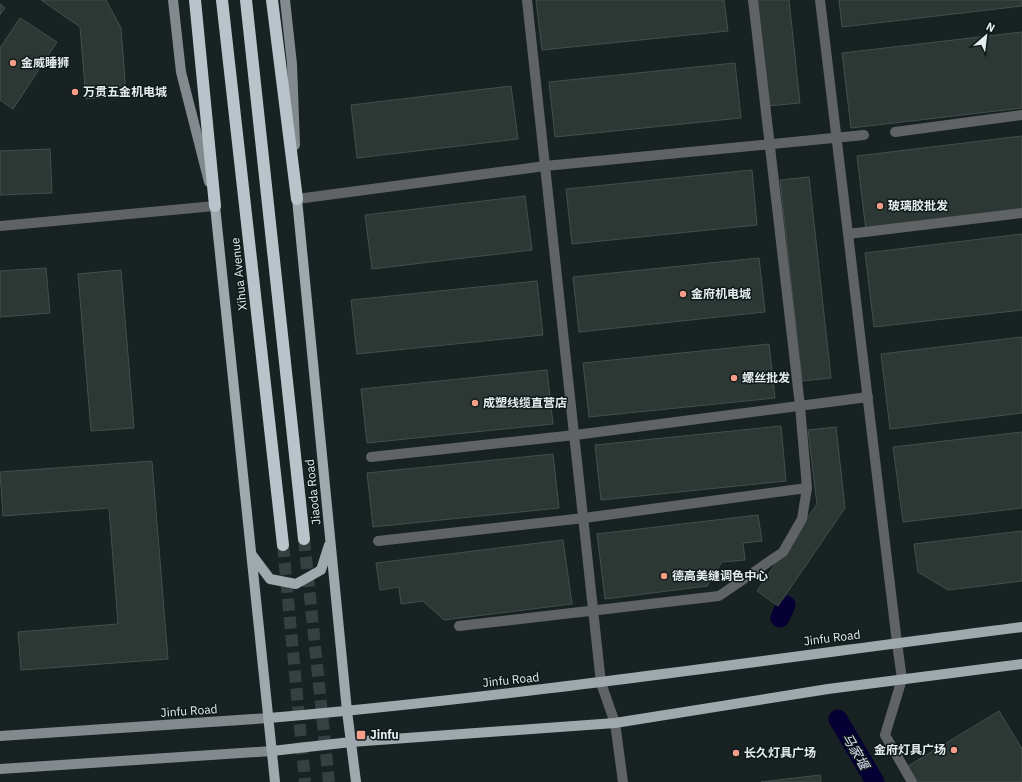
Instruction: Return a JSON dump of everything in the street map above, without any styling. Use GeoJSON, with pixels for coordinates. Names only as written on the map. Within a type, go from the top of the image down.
{"type":"FeatureCollection","features":[{"type":"Feature","properties":{"kind":"highway"},"geometry":{"type":"LineString","coordinates":[[195,0],[215,206]]}},
{"type":"Feature","properties":{"kind":"highway","name":"Xihua Avenue"},"geometry":{"type":"LineString","coordinates":[[222,0],[283,545]]}},
{"type":"Feature","properties":{"kind":"highway"},"geometry":{"type":"LineString","coordinates":[[246,0],[304,539]]}},
{"type":"Feature","properties":{"kind":"highway"},"geometry":{"type":"LineString","coordinates":[[272,0],[297,199]]}},
{"type":"Feature","properties":{"kind":"main road","name":"Jiaoda Road"},"geometry":{"type":"LineString","coordinates":[[297,199],[347,711],[356,782]]}},
{"type":"Feature","properties":{"kind":"main road"},"geometry":{"type":"LineString","coordinates":[[215,206],[275,782]]}},
{"type":"Feature","properties":{"kind":"main road"},"geometry":{"type":"LineString","coordinates":[[252,555],[270,579],[296,584],[321,570],[330,540]]}},
{"type":"Feature","properties":{"kind":"main road","name":"Jinfu Road"},"geometry":{"type":"LineString","coordinates":[[269,718],[347,711],[602,682],[1022,627]]}},
{"type":"Feature","properties":{"kind":"main road"},"geometry":{"type":"LineString","coordinates":[[272,751],[351,742],[615,723],[828,689],[1022,664]]}},
{"type":"Feature","properties":{"kind":"street"},"geometry":{"type":"LineString","coordinates":[[0,226],[215,206],[181,72],[173,0]]}},
{"type":"Feature","properties":{"kind":"street"},"geometry":{"type":"LineString","coordinates":[[285,0],[292,64],[297,199],[545,166],[864,135]]}},
{"type":"Feature","properties":{"kind":"street"},"geometry":{"type":"LineString","coordinates":[[527,0],[602,682],[615,723],[623,782]]}},
{"type":"Feature","properties":{"kind":"street"},"geometry":{"type":"LineString","coordinates":[[459,626],[719,596],[783,552],[802,519],[807,488],[800,406],[753,0]]}},
{"type":"Feature","properties":{"kind":"street"},"geometry":{"type":"LineString","coordinates":[[820,0],[902,680],[885,735],[912,782]]}},
{"type":"Feature","properties":{"kind":"street"},"geometry":{"type":"LineString","coordinates":[[895,132],[1022,115]]}},
{"type":"Feature","properties":{"kind":"street"},"geometry":{"type":"LineString","coordinates":[[848,234],[1022,213]]}},
{"type":"Feature","properties":{"kind":"street"},"geometry":{"type":"LineString","coordinates":[[371,457],[574,435],[868,397]]}},
{"type":"Feature","properties":{"kind":"street"},"geometry":{"type":"LineString","coordinates":[[378,542],[584,518],[807,488]]}},
{"type":"Feature","properties":{"kind":"street","name":"Jinfu Road"},"geometry":{"type":"LineString","coordinates":[[0,736],[269,718]]}},
{"type":"Feature","properties":{"kind":"street"},"geometry":{"type":"LineString","coordinates":[[0,769],[272,751]]}},
{"type":"Feature","properties":{"kind":"building"},"geometry":{"type":"Polygon","coordinates":[[[41,0],[106,0],[121,28],[126,95],[86,99],[80,27],[41,0]]]}},
{"type":"Feature","properties":{"kind":"building"},"geometry":{"type":"Polygon","coordinates":[[[536,0],[724,0],[728,31],[542,50],[536,0]]]}},
{"type":"Feature","properties":{"kind":"building"},"geometry":{"type":"Polygon","coordinates":[[[757,0],[789,0],[800,103],[768,106],[757,0]]]}},
{"type":"Feature","properties":{"kind":"building"},"geometry":{"type":"Polygon","coordinates":[[[839,0],[1022,0],[1022,6],[842,27],[839,0]]]}},
{"type":"Feature","properties":{"kind":"building"},"geometry":{"type":"Polygon","coordinates":[[[0,4],[5,8],[0,15],[0,4]]]}},
{"type":"Feature","properties":{"kind":"building"},"geometry":{"type":"Polygon","coordinates":[[[20,18],[57,42],[13,109],[0,100],[0,48],[20,18]]]}},
{"type":"Feature","properties":{"kind":"building"},"geometry":{"type":"Polygon","coordinates":[[[1022,32],[1022,108],[851,128],[842,53],[1022,32]]]}},
{"type":"Feature","properties":{"kind":"building"},"geometry":{"type":"Polygon","coordinates":[[[735,63],[741,118],[555,137],[549,82],[735,63]]]}},
{"type":"Feature","properties":{"kind":"building"},"geometry":{"type":"Polygon","coordinates":[[[511,86],[518,139],[357,158],[351,105],[511,86]]]}},
{"type":"Feature","properties":{"kind":"building"},"geometry":{"type":"Polygon","coordinates":[[[1022,136],[1022,212],[866,231],[857,156],[1022,136]]]}},
{"type":"Feature","properties":{"kind":"building"},"geometry":{"type":"Polygon","coordinates":[[[50,149],[52,193],[0,195],[0,151],[50,149]]]}},
{"type":"Feature","properties":{"kind":"building"},"geometry":{"type":"Polygon","coordinates":[[[752,170],[757,225],[572,244],[566,189],[752,170]]]}},
{"type":"Feature","properties":{"kind":"building"},"geometry":{"type":"Polygon","coordinates":[[[809,177],[831,378],[802,381],[780,180],[809,177]]]}},
{"type":"Feature","properties":{"kind":"building"},"geometry":{"type":"Polygon","coordinates":[[[525,196],[532,250],[372,269],[365,215],[525,196]]]}},
{"type":"Feature","properties":{"kind":"building"},"geometry":{"type":"Polygon","coordinates":[[[1022,234],[1022,310],[874,327],[865,253],[1022,234]]]}},
{"type":"Feature","properties":{"kind":"building"},"geometry":{"type":"Polygon","coordinates":[[[759,258],[765,312],[579,332],[573,277],[759,258]]]}},
{"type":"Feature","properties":{"kind":"building"},"geometry":{"type":"Polygon","coordinates":[[[46,268],[50,313],[0,317],[0,271],[46,268]]]}},
{"type":"Feature","properties":{"kind":"building"},"geometry":{"type":"Polygon","coordinates":[[[121,270],[134,428],[91,431],[78,274],[121,270]]]}},
{"type":"Feature","properties":{"kind":"building"},"geometry":{"type":"Polygon","coordinates":[[[537,281],[543,335],[357,354],[351,300],[537,281]]]}},
{"type":"Feature","properties":{"kind":"building"},"geometry":{"type":"Polygon","coordinates":[[[1022,337],[1022,413],[890,429],[881,354],[1022,337]]]}},
{"type":"Feature","properties":{"kind":"building"},"geometry":{"type":"Polygon","coordinates":[[[769,344],[775,398],[589,417],[583,363],[769,344]]]}},
{"type":"Feature","properties":{"kind":"building"},"geometry":{"type":"Polygon","coordinates":[[[547,370],[553,424],[367,443],[361,389],[547,370]]]}},
{"type":"Feature","properties":{"kind":"building"},"geometry":{"type":"Polygon","coordinates":[[[781,426],[786,481],[601,500],[595,445],[781,426]]]}},
{"type":"Feature","properties":{"kind":"building"},"geometry":{"type":"Polygon","coordinates":[[[836,427],[845,508],[778,606],[757,591],[817,504],[808,430],[836,427]]]}},
{"type":"Feature","properties":{"kind":"building"},"geometry":{"type":"Polygon","coordinates":[[[1022,432],[1022,508],[903,522],[893,447],[1022,432]]]}},
{"type":"Feature","properties":{"kind":"building"},"geometry":{"type":"Polygon","coordinates":[[[553,454],[559,508],[373,527],[367,473],[553,454]]]}},
{"type":"Feature","properties":{"kind":"building"},"geometry":{"type":"Polygon","coordinates":[[[152,461],[168,659],[21,670],[18,632],[118,624],[109,508],[3,516],[0,472],[152,461]]]}},
{"type":"Feature","properties":{"kind":"building"},"geometry":{"type":"Polygon","coordinates":[[[758,515],[762,541],[743,543],[745,560],[722,562],[707,586],[605,599],[597,534],[758,515]]]}},
{"type":"Feature","properties":{"kind":"building"},"geometry":{"type":"Polygon","coordinates":[[[1022,531],[1022,581],[948,590],[918,572],[914,544],[1022,531]]]}},
{"type":"Feature","properties":{"kind":"building"},"geometry":{"type":"Polygon","coordinates":[[[563,540],[572,604],[444,620],[423,601],[401,604],[399,587],[380,590],[376,563],[563,540]]]}},
{"type":"Feature","properties":{"kind":"building"},"geometry":{"type":"Polygon","coordinates":[[[999,711],[1022,749],[1022,782],[913,782],[905,768],[999,711]]]}},
{"type":"Feature","properties":{"kind":"building"},"geometry":{"type":"Polygon","coordinates":[[[820,775],[821,782],[761,782],[820,775]]]}},
{"type":"Feature","properties":{"kind":"waterway","name":"马家堰"},"geometry":{"type":"LineString","coordinates":[[780,618],[786,605]]}},
{"type":"Feature","properties":{"kind":"waterway","name":"马家堰"},"geometry":{"type":"LineString","coordinates":[[838,719],[875,782]]}},
{"type":"Feature","properties":{"kind":"tunnel"},"geometry":{"type":"LineString","coordinates":[[304,539],[329,782]]}},
{"type":"Feature","properties":{"kind":"tunnel"},"geometry":{"type":"LineString","coordinates":[[283,545],[305,782]]}},
{"type":"Feature","properties":{"kind":"place","name":"金威睡狮"},"geometry":{"type":"Point","coordinates":[13,63]}},
{"type":"Feature","properties":{"kind":"place","name":"万贯五金机电城"},"geometry":{"type":"Point","coordinates":[75,92]}},
{"type":"Feature","properties":{"kind":"place","name":"玻璃胶批发"},"geometry":{"type":"Point","coordinates":[880,206]}},
{"type":"Feature","properties":{"kind":"place","name":"金府机电城"},"geometry":{"type":"Point","coordinates":[683,294]}},
{"type":"Feature","properties":{"kind":"place","name":"螺丝批发"},"geometry":{"type":"Point","coordinates":[734,378]}},
{"type":"Feature","properties":{"kind":"place","name":"成塑线缆直营店"},"geometry":{"type":"Point","coordinates":[475,403]}},
{"type":"Feature","properties":{"kind":"place","name":"德高美缝调色中心"},"geometry":{"type":"Point","coordinates":[664,576]}},
{"type":"Feature","properties":{"kind":"place","name":"Jinfu"},"geometry":{"type":"Point","coordinates":[361,735]}},
{"type":"Feature","properties":{"kind":"place","name":"金府灯具广场"},"geometry":{"type":"Point","coordinates":[954,750]}},
{"type":"Feature","properties":{"kind":"place","name":"长久灯具广场"},"geometry":{"type":"Point","coordinates":[736,753]}}]}
